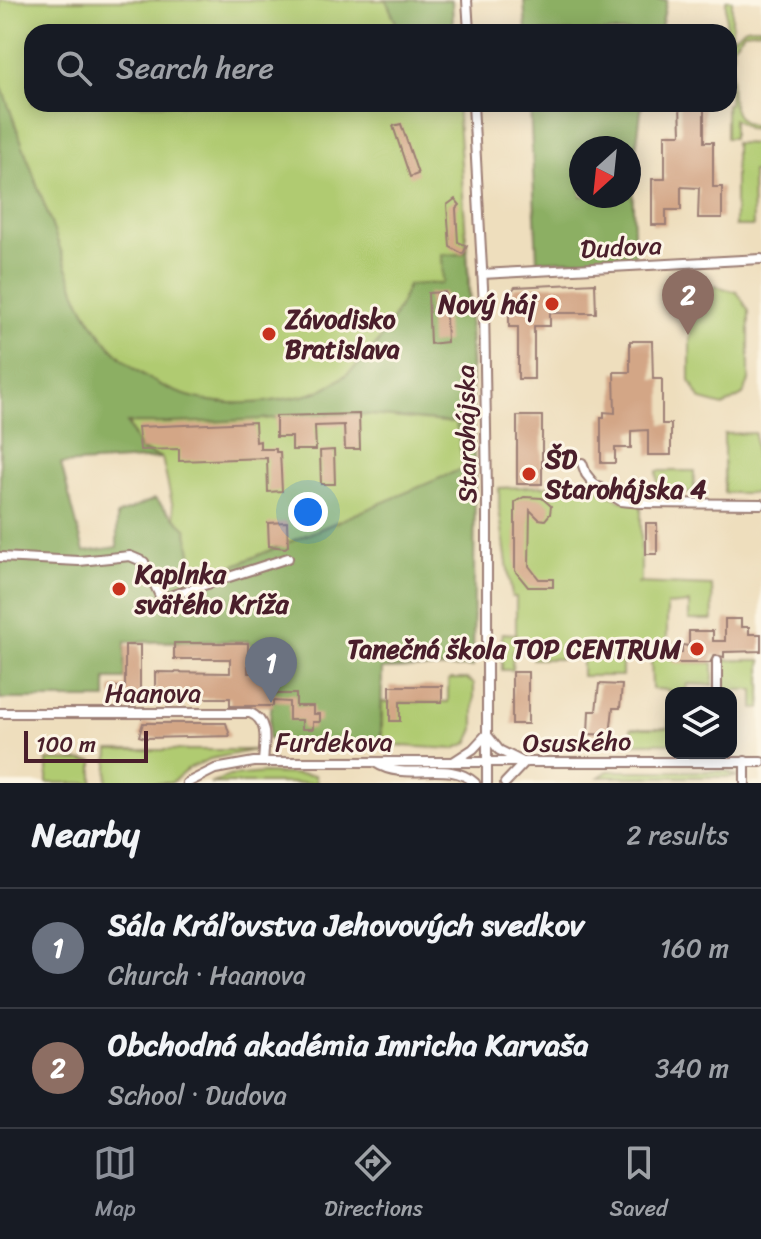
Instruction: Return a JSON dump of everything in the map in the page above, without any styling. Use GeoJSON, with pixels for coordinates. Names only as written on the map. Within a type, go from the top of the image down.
{"type":"FeatureCollection","features":[{"type":"Feature","properties":{"kind":"street"},"geometry":{"type":"LineString","coordinates":[[467,0],[468,24]]}},
{"type":"Feature","properties":{"kind":"street","name":"Starohájska"},"geometry":{"type":"LineString","coordinates":[[473,112],[482,274],[488,500],[487,783]]}},
{"type":"Feature","properties":{"kind":"street","name":"Dudova"},"geometry":{"type":"LineString","coordinates":[[482,274],[761,259]]}},
{"type":"Feature","properties":{"kind":"street"},"geometry":{"type":"LineString","coordinates":[[582,463],[594,484],[621,501],[761,504]]}},
{"type":"Feature","properties":{"kind":"street"},"geometry":{"type":"LineString","coordinates":[[0,557],[79,561],[130,556],[144,562],[160,596],[167,597],[288,558]]}},
{"type":"Feature","properties":{"kind":"street"},"geometry":{"type":"LineString","coordinates":[[717,661],[717,687]]}},
{"type":"Feature","properties":{"kind":"street","name":"Haanova"},"geometry":{"type":"LineString","coordinates":[[0,713],[250,713],[258,717],[264,727],[263,762]]}},
{"type":"Feature","properties":{"kind":"street"},"geometry":{"type":"LineString","coordinates":[[453,763],[486,735],[499,750],[524,763],[505,783]]}},
{"type":"Feature","properties":{"kind":"street","name":"Osuského"},"geometry":{"type":"LineString","coordinates":[[486,763],[665,759]]}},
{"type":"Feature","properties":{"kind":"street","name":"Osuského"},"geometry":{"type":"LineString","coordinates":[[731,759],[761,762]]}},
{"type":"Feature","properties":{"kind":"street"},"geometry":{"type":"LineString","coordinates":[[745,761],[745,783]]}},
{"type":"Feature","properties":{"kind":"street","name":"Furdekova"},"geometry":{"type":"LineString","coordinates":[[187,783],[224,766],[263,762],[486,763]]}},
{"type":"Feature","properties":{"kind":"street"},"geometry":{"type":"LineString","coordinates":[[376,763],[388,772],[460,773],[475,783]]}},
{"type":"Feature","properties":{"kind":"green space","name":"Závodisko Bratislava"},"geometry":{"type":"Polygon","coordinates":[[[0,0],[452,0],[453,24],[24,24],[24,112],[458,112],[469,281],[475,490],[191,588],[162,458],[140,450],[0,136],[0,0]]]}},
{"type":"Feature","properties":{"kind":"green space"},"geometry":{"type":"Polygon","coordinates":[[[386,0],[452,0],[453,24],[397,24],[386,0]]]}},
{"type":"Feature","properties":{"kind":"green space"},"geometry":{"type":"Polygon","coordinates":[[[524,0],[667,0],[662,24],[526,24],[524,0]]]}},
{"type":"Feature","properties":{"kind":"green space"},"geometry":{"type":"Polygon","coordinates":[[[726,0],[732,0],[732,24],[726,24],[726,0]]]}},
{"type":"Feature","properties":{"kind":"green space"},"geometry":{"type":"Polygon","coordinates":[[[746,27],[761,27],[761,30],[744,32],[737,40],[737,34],[746,27]]]}},
{"type":"Feature","properties":{"kind":"green space"},"geometry":{"type":"Polygon","coordinates":[[[0,82],[77,295],[93,324],[112,348],[134,368],[158,384],[185,395],[245,403],[302,396],[325,388],[353,369],[376,344],[386,331],[408,285],[443,283],[442,255],[463,254],[467,246],[475,490],[473,667],[382,669],[381,745],[315,745],[268,739],[273,691],[249,641],[125,642],[125,679],[106,679],[106,699],[0,699],[0,82]],[[359,414],[127,423],[140,450],[162,458],[61,464],[84,552],[117,547],[117,515],[155,499],[186,528],[195,572],[233,566],[464,468],[456,423],[359,414]]]}},
{"type":"Feature","properties":{"kind":"green space"},"geometry":{"type":"Polygon","coordinates":[[[530,112],[641,112],[638,136],[569,136],[569,208],[633,208],[635,258],[537,261],[530,112]]]}},
{"type":"Feature","properties":{"kind":"green space"},"geometry":{"type":"Polygon","coordinates":[[[726,112],[736,112],[748,124],[761,125],[761,129],[747,128],[733,119],[733,138],[726,138],[726,112]]]}},
{"type":"Feature","properties":{"kind":"green space"},"geometry":{"type":"Polygon","coordinates":[[[735,143],[761,144],[761,172],[752,172],[753,226],[735,226],[735,143]]]}},
{"type":"Feature","properties":{"kind":"green space"},"geometry":{"type":"Polygon","coordinates":[[[716,286],[737,292],[749,311],[749,381],[743,395],[723,406],[701,400],[690,381],[690,311],[696,297],[716,286]]]}},
{"type":"Feature","properties":{"kind":"green space"},"geometry":{"type":"Polygon","coordinates":[[[755,433],[756,493],[724,493],[724,434],[755,433]]]}},
{"type":"Feature","properties":{"kind":"green space"},"geometry":{"type":"Polygon","coordinates":[[[657,471],[694,471],[694,493],[658,493],[657,471]]]}},
{"type":"Feature","properties":{"kind":"green space"},"geometry":{"type":"Polygon","coordinates":[[[594,484],[621,501],[641,503],[641,582],[637,583],[712,586],[713,620],[689,620],[689,603],[667,605],[667,642],[674,643],[674,662],[713,663],[713,685],[687,684],[687,687],[652,689],[651,656],[622,656],[622,676],[582,676],[582,659],[532,659],[532,650],[513,650],[512,670],[502,670],[502,633],[516,634],[516,597],[512,597],[499,509],[499,488],[594,484]]]}},
{"type":"Feature","properties":{"kind":"green space"},"geometry":{"type":"Polygon","coordinates":[[[761,660],[761,709],[754,709],[754,690],[721,687],[721,662],[761,660]]]}},
{"type":"Feature","properties":{"kind":"green space"},"geometry":{"type":"Polygon","coordinates":[[[467,679],[474,684],[474,729],[468,743],[454,749],[382,745],[382,702],[448,702],[448,681],[467,679]]]}},
{"type":"Feature","properties":{"kind":"green space"},"geometry":{"type":"Polygon","coordinates":[[[631,728],[665,728],[665,743],[631,743],[631,728]]]}},
{"type":"Feature","properties":{"kind":"green space"},"geometry":{"type":"Polygon","coordinates":[[[109,750],[254,750],[210,759],[189,768],[171,783],[107,783],[109,750]]]}},
{"type":"Feature","properties":{"kind":"green space"},"geometry":{"type":"Polygon","coordinates":[[[47,760],[93,761],[93,783],[47,783],[47,760]]]}},
{"type":"Feature","properties":{"kind":"green space"},"geometry":{"type":"Polygon","coordinates":[[[608,771],[727,771],[738,777],[599,777],[608,771]]]}},
{"type":"Feature","properties":{"kind":"green space"},"geometry":{"type":"Polygon","coordinates":[[[264,773],[315,775],[317,783],[210,783],[229,776],[264,773]]]}},
{"type":"Feature","properties":{"kind":"building"},"geometry":{"type":"Polygon","coordinates":[[[680,112],[704,112],[704,142],[713,142],[713,187],[722,187],[722,218],[698,218],[699,188],[681,187],[681,210],[666,210],[666,225],[652,225],[652,179],[665,179],[665,134],[681,134],[680,112]]]}},
{"type":"Feature","properties":{"kind":"building"},"geometry":{"type":"Polygon","coordinates":[[[401,124],[418,174],[410,177],[393,126],[401,124]]]}},
{"type":"Feature","properties":{"kind":"building"},"geometry":{"type":"Polygon","coordinates":[[[455,199],[460,205],[456,209],[458,242],[467,246],[463,254],[450,247],[447,205],[455,199]]]}},
{"type":"Feature","properties":{"kind":"building","name":"Nový háj"},"geometry":{"type":"Polygon","coordinates":[[[595,283],[596,313],[550,313],[550,326],[534,326],[534,379],[518,379],[518,327],[509,327],[509,295],[515,287],[595,283]]]}},
{"type":"Feature","properties":{"kind":"building"},"geometry":{"type":"Polygon","coordinates":[[[445,292],[447,342],[430,344],[428,293],[445,292]]]}},
{"type":"Feature","properties":{"kind":"building"},"geometry":{"type":"Polygon","coordinates":[[[630,341],[652,341],[653,379],[662,379],[662,424],[671,424],[671,455],[648,455],[648,430],[631,431],[631,448],[615,448],[615,463],[601,463],[601,417],[604,417],[604,412],[615,413],[614,372],[630,372],[630,341]]]}},
{"type":"Feature","properties":{"kind":"building"},"geometry":{"type":"Polygon","coordinates":[[[359,414],[360,449],[345,449],[344,425],[315,426],[316,450],[292,450],[292,437],[276,437],[276,416],[359,414]]]}},
{"type":"Feature","properties":{"kind":"building"},"geometry":{"type":"Polygon","coordinates":[[[517,416],[542,416],[542,484],[517,484],[517,416]]]}},
{"type":"Feature","properties":{"kind":"building"},"geometry":{"type":"Polygon","coordinates":[[[255,422],[256,442],[260,441],[260,449],[280,452],[282,491],[268,492],[267,458],[179,461],[179,449],[140,450],[138,427],[255,422]]]}},
{"type":"Feature","properties":{"kind":"building"},"geometry":{"type":"Polygon","coordinates":[[[334,450],[335,484],[321,484],[320,451],[334,450]]]}},
{"type":"Feature","properties":{"kind":"building"},"geometry":{"type":"Polygon","coordinates":[[[524,497],[542,498],[551,506],[545,520],[539,519],[530,510],[529,566],[539,579],[553,579],[553,587],[528,587],[515,571],[515,502],[524,497]]]}},
{"type":"Feature","properties":{"kind":"building"},"geometry":{"type":"Polygon","coordinates":[[[287,522],[288,546],[269,546],[268,523],[287,522]]]}},
{"type":"Feature","properties":{"kind":"building"},"geometry":{"type":"Polygon","coordinates":[[[646,523],[657,523],[657,554],[646,554],[646,523]]]}},
{"type":"Feature","properties":{"kind":"building"},"geometry":{"type":"Polygon","coordinates":[[[725,619],[741,619],[741,627],[749,627],[749,634],[761,634],[761,651],[724,652],[724,657],[714,655],[710,663],[674,663],[674,653],[682,653],[682,645],[689,646],[689,631],[713,631],[713,641],[725,641],[725,619]]]}},
{"type":"Feature","properties":{"kind":"building"},"geometry":{"type":"Polygon","coordinates":[[[174,643],[248,643],[248,673],[262,673],[262,678],[276,694],[296,694],[296,706],[313,706],[313,714],[320,714],[320,722],[313,722],[313,729],[302,729],[302,720],[289,720],[289,702],[273,701],[273,706],[230,706],[230,698],[155,698],[155,672],[230,673],[230,659],[174,659],[174,643]]]}},
{"type":"Feature","properties":{"kind":"building"},"geometry":{"type":"Polygon","coordinates":[[[125,645],[140,645],[140,697],[111,696],[111,687],[125,687],[125,645]]]}},
{"type":"Feature","properties":{"kind":"building"},"geometry":{"type":"Polygon","coordinates":[[[512,672],[528,672],[528,724],[512,724],[512,672]]]}},
{"type":"Feature","properties":{"kind":"building"},"geometry":{"type":"Polygon","coordinates":[[[599,684],[622,685],[620,708],[613,708],[610,735],[588,734],[589,711],[596,711],[599,684]]]}},
{"type":"Feature","properties":{"kind":"building"},"geometry":{"type":"Polygon","coordinates":[[[390,686],[442,686],[442,702],[400,702],[400,721],[390,721],[390,686]]]}},
{"type":"Feature","properties":{"kind":"building"},"geometry":{"type":"Polygon","coordinates":[[[143,723],[226,723],[230,736],[145,738],[139,736],[143,723]]]}},
{"type":"Feature","properties":{"kind":"place","name":"Nový háj"},"geometry":{"type":"Point","coordinates":[552,304]}},
{"type":"Feature","properties":{"kind":"place","name":"Závodisko Bratislava"},"geometry":{"type":"Point","coordinates":[269,334]}},
{"type":"Feature","properties":{"kind":"place","name":"Obchodná akadémia Imricha Karvaša"},"geometry":{"type":"Point","coordinates":[688,335]}},
{"type":"Feature","properties":{"kind":"place","name":"ŠD Starohájska 4"},"geometry":{"type":"Point","coordinates":[529,474]}},
{"type":"Feature","properties":{"kind":"place","name":"Kaplnka svätého Kríža"},"geometry":{"type":"Point","coordinates":[119,589]}},
{"type":"Feature","properties":{"kind":"place","name":"Tanečná škola TOP CENTRUM"},"geometry":{"type":"Point","coordinates":[697,649]}},
{"type":"Feature","properties":{"kind":"place","name":"Sála Kráľovstva Jehovových svedkov"},"geometry":{"type":"Point","coordinates":[271,703]}}]}
